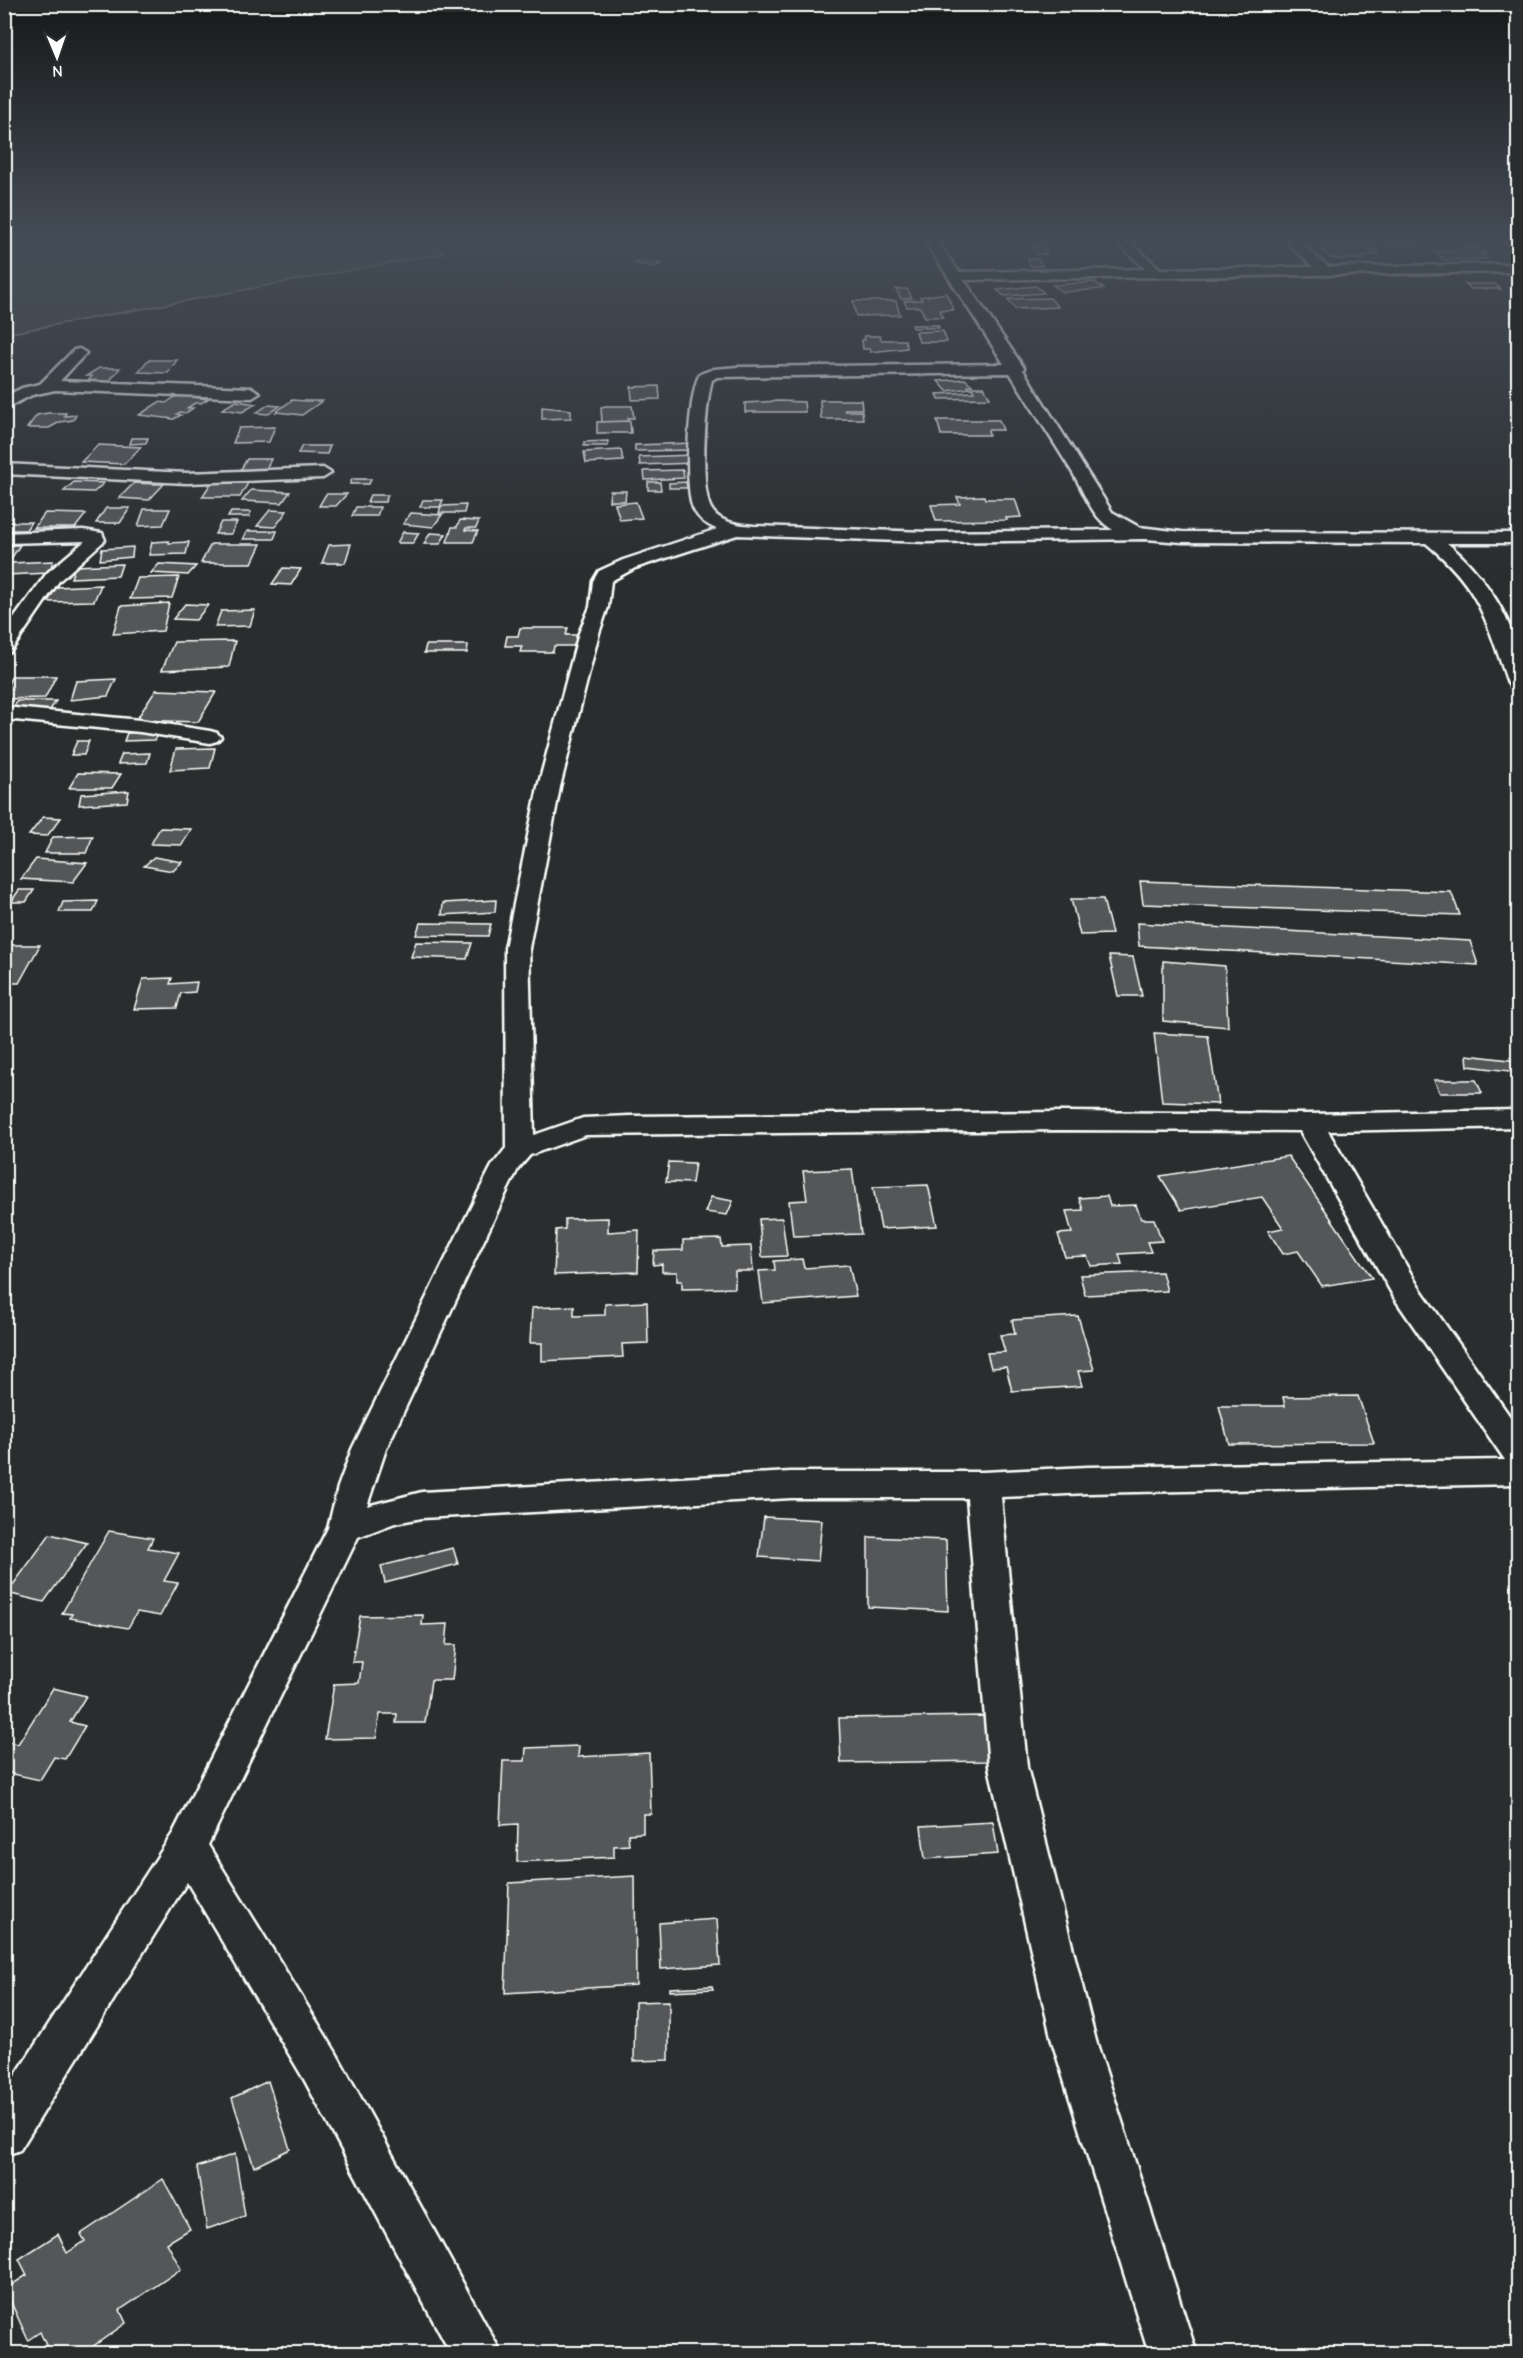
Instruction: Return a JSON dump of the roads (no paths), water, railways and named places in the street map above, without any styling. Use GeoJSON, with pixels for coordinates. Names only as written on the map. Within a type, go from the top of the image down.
{"type":"FeatureCollection","features":[{"type":"Feature","properties":{"kind":"street"},"geometry":{"type":"LineString","coordinates":[[1006,351],[1084,476],[1102,513],[1113,522],[1144,534]]}},
{"type":"Feature","properties":{"kind":"street"},"geometry":{"type":"LineString","coordinates":[[46,386],[79,353]]}},
{"type":"Feature","properties":{"kind":"street"},"geometry":{"type":"LineString","coordinates":[[1017,368],[739,371],[714,373],[705,377],[700,387],[698,499],[703,511],[712,521],[736,529],[916,537],[1144,534],[1182,537],[1518,538]]}},
{"type":"Feature","properties":{"kind":"street"},"geometry":{"type":"LineString","coordinates":[[4,404],[27,391],[46,386],[252,393]]}},
{"type":"Feature","properties":{"kind":"street"},"geometry":{"type":"LineString","coordinates":[[4,469],[195,478],[323,473]]}},
{"type":"Feature","properties":{"kind":"street"},"geometry":{"type":"LineString","coordinates":[[520,1149],[517,948],[549,787],[589,633],[598,607],[602,580],[605,576],[629,564],[736,529]]}},
{"type":"Feature","properties":{"kind":"street"},"geometry":{"type":"LineString","coordinates":[[4,538],[83,535],[96,537],[96,540],[53,577],[4,647]]}},
{"type":"Feature","properties":{"kind":"street"},"geometry":{"type":"LineString","coordinates":[[1428,537],[1454,556],[1476,583],[1494,620],[1518,683]]}},
{"type":"Feature","properties":{"kind":"street"},"geometry":{"type":"LineString","coordinates":[[4,713],[140,726],[210,737]]}},
{"type":"Feature","properties":{"kind":"street"},"geometry":{"type":"LineString","coordinates":[[4,2134],[188,1846],[345,1528],[355,1487],[369,1449],[493,1191],[506,1166],[520,1149],[583,1127],[630,1125],[1050,1121],[1309,1123],[1518,1118]]}},
{"type":"Feature","properties":{"kind":"street"},"geometry":{"type":"LineString","coordinates":[[1309,1123],[1406,1292],[1518,1453]]}},
{"type":"Feature","properties":{"kind":"street"},"geometry":{"type":"LineString","coordinates":[[345,1528],[391,1511],[422,1505],[791,1485],[983,1485],[1088,1480],[1518,1472]]}},
{"type":"Feature","properties":{"kind":"street"},"geometry":{"type":"LineString","coordinates":[[983,1485],[1008,1767],[1074,2041],[1173,2354]]}},
{"type":"Feature","properties":{"kind":"street"},"geometry":{"type":"LineString","coordinates":[[188,1846],[320,2066],[478,2354]]}}]}
